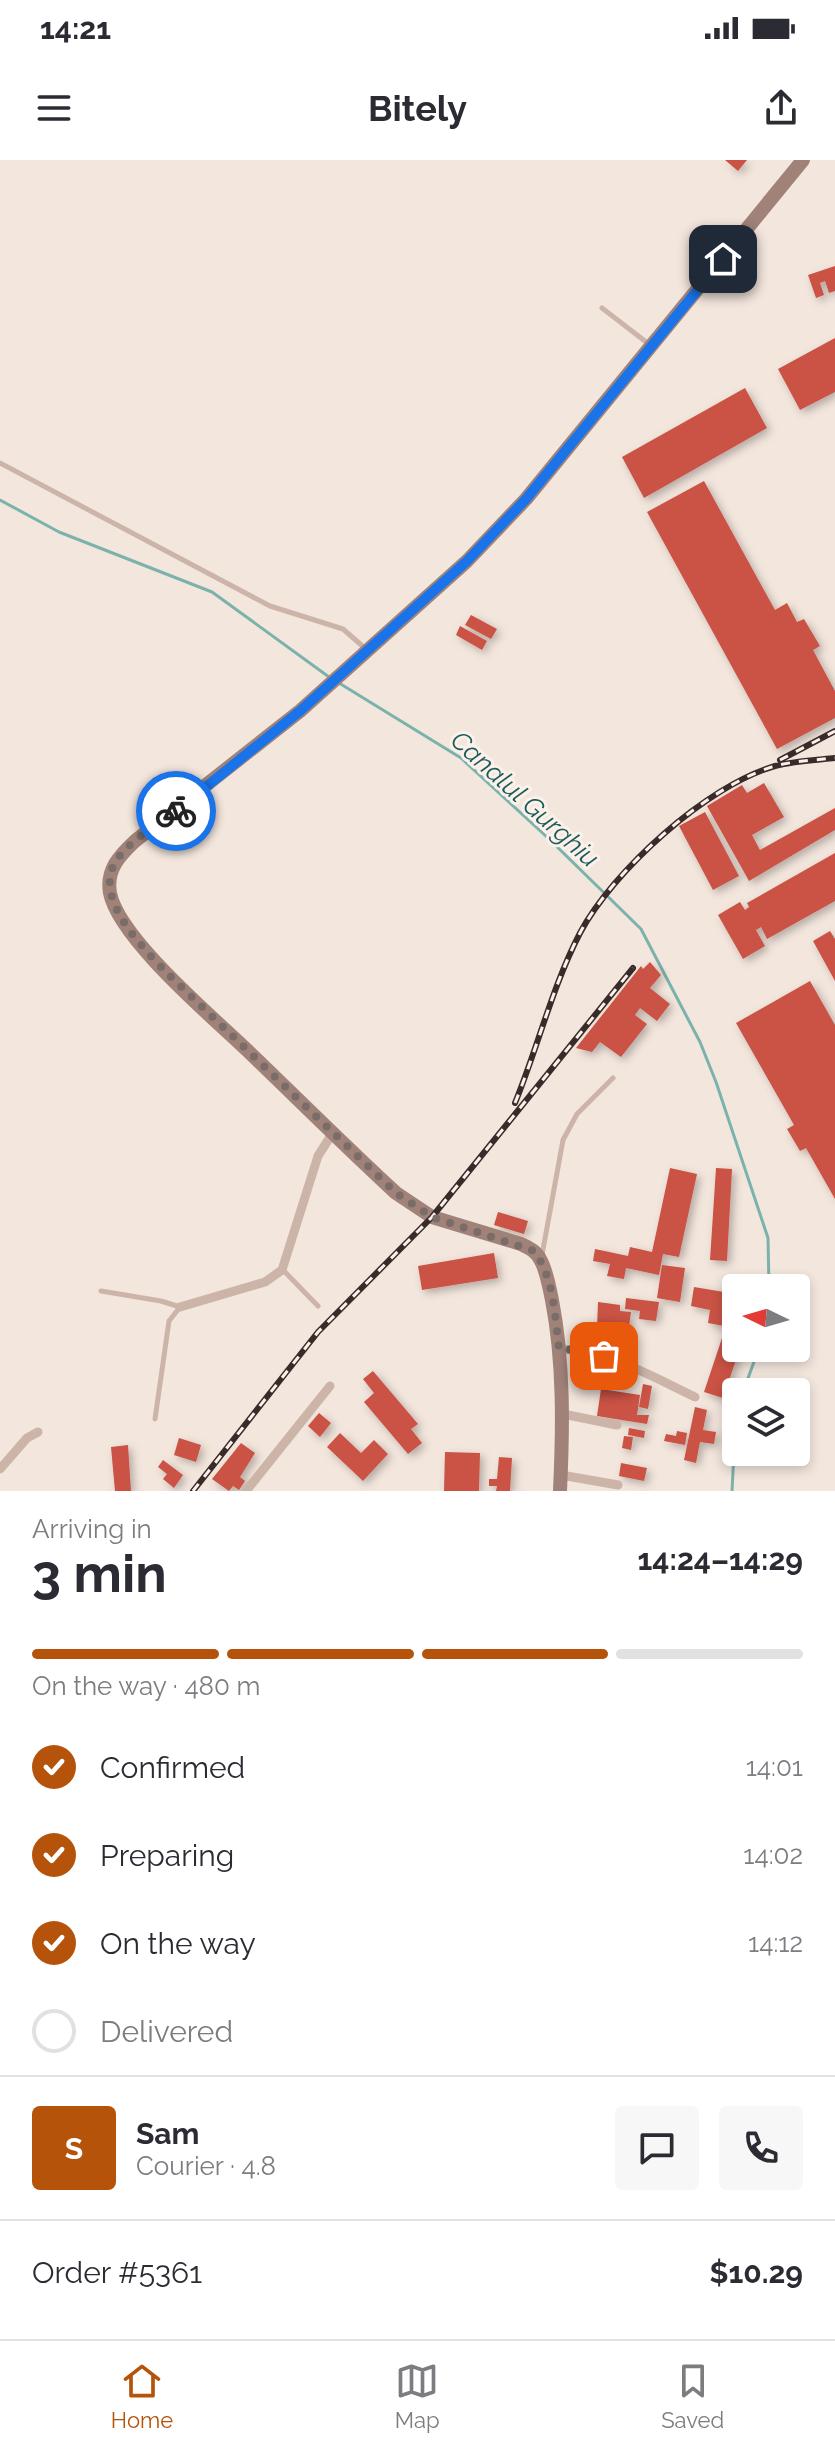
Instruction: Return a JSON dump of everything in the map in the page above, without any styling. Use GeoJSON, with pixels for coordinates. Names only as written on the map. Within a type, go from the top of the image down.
{"type":"FeatureCollection","features":[{"type":"Feature","properties":{"kind":"main road"},"geometry":{"type":"LineString","coordinates":[[560,1491],[563,1414],[559,1349],[550,1290],[541,1260],[534,1251],[521,1244],[441,1220],[421,1211],[396,1193],[153,958],[118,912],[110,891],[110,874],[119,856],[300,711],[467,561],[526,499],[803,160]]}},
{"type":"Feature","properties":{"kind":"street"},"geometry":{"type":"LineString","coordinates":[[180,1307],[265,1282],[282,1270],[318,1156],[332,1134]]}},
{"type":"Feature","properties":{"kind":"street"},"geometry":{"type":"LineString","coordinates":[[559,1349],[582,1350],[604,1356],[695,1397]]}},
{"type":"Feature","properties":{"kind":"street"},"geometry":{"type":"LineString","coordinates":[[246,1491],[330,1386]]}},
{"type":"Feature","properties":{"kind":"street"},"geometry":{"type":"LineString","coordinates":[[563,1414],[617,1425]]}},
{"type":"Feature","properties":{"kind":"street"},"geometry":{"type":"LineString","coordinates":[[0,1469],[27,1438],[38,1432]]}},
{"type":"Feature","properties":{"kind":"street"},"geometry":{"type":"LineString","coordinates":[[561,1475],[618,1485]]}},
{"type":"Feature","properties":{"kind":"lane"},"geometry":{"type":"LineString","coordinates":[[602,308],[651,346]]}},
{"type":"Feature","properties":{"kind":"lane"},"geometry":{"type":"LineString","coordinates":[[0,463],[270,606],[343,629],[368,652]]}},
{"type":"Feature","properties":{"kind":"lane"},"geometry":{"type":"LineString","coordinates":[[541,1260],[563,1140],[577,1114],[613,1078]]}},
{"type":"Feature","properties":{"kind":"lane"},"geometry":{"type":"LineString","coordinates":[[282,1270],[318,1306]]}},
{"type":"Feature","properties":{"kind":"lane"},"geometry":{"type":"LineString","coordinates":[[101,1291],[180,1307],[169,1321],[155,1419]]}},
{"type":"Feature","properties":{"kind":"building"},"geometry":{"type":"Polygon","coordinates":[[[725,160],[747,160],[738,171],[725,160]]]}},
{"type":"Feature","properties":{"kind":"building"},"geometry":{"type":"Polygon","coordinates":[[[835,266],[835,291],[829,293],[825,281],[820,283],[824,295],[816,298],[808,275],[835,266]]]}},
{"type":"Feature","properties":{"kind":"building"},"geometry":{"type":"Polygon","coordinates":[[[835,338],[835,392],[800,410],[778,369],[835,338]]]}},
{"type":"Feature","properties":{"kind":"building"},"geometry":{"type":"Polygon","coordinates":[[[745,388],[767,428],[644,498],[622,457],[745,388]]]}},
{"type":"Feature","properties":{"kind":"building"},"geometry":{"type":"Polygon","coordinates":[[[704,481],[775,610],[787,603],[797,622],[804,619],[820,646],[813,650],[835,691],[835,718],[777,749],[647,512],[704,481]]]}},
{"type":"Feature","properties":{"kind":"building"},"geometry":{"type":"Polygon","coordinates":[[[471,615],[497,629],[491,639],[465,625],[471,615]]]}},
{"type":"Feature","properties":{"kind":"building"},"geometry":{"type":"Polygon","coordinates":[[[460,626],[487,641],[482,650],[456,635],[460,626]]]}},
{"type":"Feature","properties":{"kind":"building"},"geometry":{"type":"Polygon","coordinates":[[[764,783],[784,817],[752,835],[760,850],[835,808],[835,830],[749,881],[707,806],[742,785],[747,793],[764,783]]]}},
{"type":"Feature","properties":{"kind":"building"},"geometry":{"type":"Polygon","coordinates":[[[705,812],[739,876],[713,890],[679,826],[705,812]]]}},
{"type":"Feature","properties":{"kind":"building"},"geometry":{"type":"Polygon","coordinates":[[[835,853],[835,901],[767,939],[761,927],[756,930],[765,946],[743,959],[718,915],[740,902],[745,910],[749,907],[747,903],[835,853]]]}},
{"type":"Feature","properties":{"kind":"building"},"geometry":{"type":"Polygon","coordinates":[[[830,931],[835,939],[835,981],[813,941],[830,931]]]}},
{"type":"Feature","properties":{"kind":"building"},"geometry":{"type":"Polygon","coordinates":[[[650,962],[661,975],[650,988],[670,1004],[657,1021],[640,1008],[635,1015],[647,1024],[621,1057],[600,1042],[592,1052],[576,1048],[641,966],[643,969],[650,962]]]}},
{"type":"Feature","properties":{"kind":"building"},"geometry":{"type":"Polygon","coordinates":[[[810,981],[835,1025],[835,1199],[806,1148],[800,1151],[787,1129],[794,1125],[736,1023],[810,981]]]}},
{"type":"Feature","properties":{"kind":"building"},"geometry":{"type":"Polygon","coordinates":[[[670,1168],[697,1174],[679,1257],[663,1254],[659,1275],[626,1268],[624,1279],[607,1276],[610,1264],[593,1261],[595,1249],[628,1256],[630,1247],[652,1252],[670,1168]]]}},
{"type":"Feature","properties":{"kind":"building"},"geometry":{"type":"Polygon","coordinates":[[[716,1168],[732,1169],[727,1261],[710,1260],[716,1168]]]}},
{"type":"Feature","properties":{"kind":"building"},"geometry":{"type":"Polygon","coordinates":[[[498,1212],[528,1221],[524,1234],[494,1225],[498,1212]]]}},
{"type":"Feature","properties":{"kind":"building"},"geometry":{"type":"Polygon","coordinates":[[[494,1253],[498,1278],[422,1290],[418,1266],[494,1253]]]}},
{"type":"Feature","properties":{"kind":"building"},"geometry":{"type":"Polygon","coordinates":[[[662,1265],[685,1268],[680,1302],[657,1298],[662,1265]]]}},
{"type":"Feature","properties":{"kind":"building"},"geometry":{"type":"Polygon","coordinates":[[[694,1287],[722,1292],[722,1326],[708,1323],[710,1310],[691,1306],[694,1287]]]}},
{"type":"Feature","properties":{"kind":"building"},"geometry":{"type":"Polygon","coordinates":[[[626,1298],[659,1302],[656,1321],[639,1319],[640,1311],[625,1309],[626,1298]]]}},
{"type":"Feature","properties":{"kind":"building"},"geometry":{"type":"Polygon","coordinates":[[[598,1302],[620,1305],[620,1311],[631,1312],[629,1326],[618,1325],[617,1330],[597,1328],[598,1302]]]}},
{"type":"Feature","properties":{"kind":"building"},"geometry":{"type":"Polygon","coordinates":[[[722,1338],[722,1362],[735,1362],[730,1378],[722,1378],[722,1398],[704,1392],[722,1338]]]}},
{"type":"Feature","properties":{"kind":"building"},"geometry":{"type":"Polygon","coordinates":[[[373,1371],[418,1424],[411,1429],[422,1443],[408,1454],[364,1402],[374,1393],[363,1379],[373,1371]]]}},
{"type":"Feature","properties":{"kind":"building"},"geometry":{"type":"Polygon","coordinates":[[[643,1384],[652,1386],[648,1409],[639,1407],[643,1384]]]}},
{"type":"Feature","properties":{"kind":"building"},"geometry":{"type":"Polygon","coordinates":[[[601,1389],[640,1395],[637,1415],[649,1415],[647,1424],[597,1416],[601,1389]]]}},
{"type":"Feature","properties":{"kind":"building"},"geometry":{"type":"Polygon","coordinates":[[[695,1407],[707,1410],[703,1430],[716,1432],[714,1444],[700,1442],[696,1463],[684,1460],[695,1407]]]}},
{"type":"Feature","properties":{"kind":"building"},"geometry":{"type":"Polygon","coordinates":[[[319,1413],[331,1423],[320,1437],[308,1426],[319,1413]]]}},
{"type":"Feature","properties":{"kind":"building"},"geometry":{"type":"Polygon","coordinates":[[[629,1428],[645,1431],[644,1438],[628,1435],[629,1428]]]}},
{"type":"Feature","properties":{"kind":"building"},"geometry":{"type":"Polygon","coordinates":[[[677,1431],[687,1433],[685,1445],[664,1441],[666,1434],[676,1436],[677,1431]]]}},
{"type":"Feature","properties":{"kind":"building"},"geometry":{"type":"Polygon","coordinates":[[[340,1433],[361,1453],[374,1440],[388,1454],[363,1481],[327,1447],[340,1433]]]}},
{"type":"Feature","properties":{"kind":"building"},"geometry":{"type":"Polygon","coordinates":[[[624,1436],[633,1437],[631,1450],[622,1448],[624,1436]]]}},
{"type":"Feature","properties":{"kind":"building"},"geometry":{"type":"Polygon","coordinates":[[[179,1438],[201,1445],[196,1462],[174,1455],[179,1438]]]}},
{"type":"Feature","properties":{"kind":"building"},"geometry":{"type":"Polygon","coordinates":[[[241,1443],[255,1453],[240,1477],[245,1481],[239,1490],[233,1486],[229,1491],[212,1479],[241,1443]]]}},
{"type":"Feature","properties":{"kind":"building"},"geometry":{"type":"Polygon","coordinates":[[[128,1445],[131,1491],[115,1491],[111,1447],[128,1445]]]}},
{"type":"Feature","properties":{"kind":"building"},"geometry":{"type":"Polygon","coordinates":[[[445,1452],[480,1453],[479,1491],[444,1491],[445,1452]]]}},
{"type":"Feature","properties":{"kind":"building"},"geometry":{"type":"Polygon","coordinates":[[[499,1457],[512,1458],[510,1491],[496,1491],[497,1486],[489,1486],[489,1479],[497,1479],[499,1457]]]}},
{"type":"Feature","properties":{"kind":"building"},"geometry":{"type":"Polygon","coordinates":[[[163,1460],[183,1475],[174,1488],[163,1479],[167,1474],[158,1467],[163,1460]]]}},
{"type":"Feature","properties":{"kind":"building"},"geometry":{"type":"Polygon","coordinates":[[[621,1463],[647,1468],[644,1481],[619,1476],[621,1463]]]}},
{"type":"Feature","properties":{"kind":"waterway","name":"Canalul Gurghiu"},"geometry":{"type":"LineString","coordinates":[[0,500],[59,532],[212,592],[329,677]]}},
{"type":"Feature","properties":{"kind":"waterway","name":"Canalul Gurghiu"},"geometry":{"type":"LineString","coordinates":[[339,683],[461,758],[641,929],[700,1042],[716,1082],[768,1238],[769,1274]]}},
{"type":"Feature","properties":{"kind":"waterway","name":"Canalul Gurghiu"},"geometry":{"type":"LineString","coordinates":[[748,1378],[754,1362]]}},
{"type":"Feature","properties":{"kind":"waterway","name":"Canalul Gurghiu"},"geometry":{"type":"LineString","coordinates":[[732,1491],[733,1466]]}},
{"type":"Feature","properties":{"kind":"railway"},"geometry":{"type":"LineString","coordinates":[[780,760],[835,731]]}},
{"type":"Feature","properties":{"kind":"railway"},"geometry":{"type":"LineString","coordinates":[[515,1103],[561,974],[580,933],[595,909],[638,858],[692,811],[748,776],[782,764],[835,758]]}},
{"type":"Feature","properties":{"kind":"railway"},"geometry":{"type":"LineString","coordinates":[[193,1491],[318,1332],[432,1217],[633,968]]}},
{"type":"Feature","properties":{"kind":"way so far"},"geometry":{"type":"LineString","coordinates":[[176,811],[119,856],[110,874],[113,903],[139,942],[169,975],[396,1193],[432,1217],[521,1244],[534,1251],[547,1275],[559,1349],[582,1350],[604,1356]]}},
{"type":"Feature","properties":{"kind":"route"},"geometry":{"type":"LineString","coordinates":[[176,811],[300,711],[467,561],[526,499],[723,259]]}}]}
